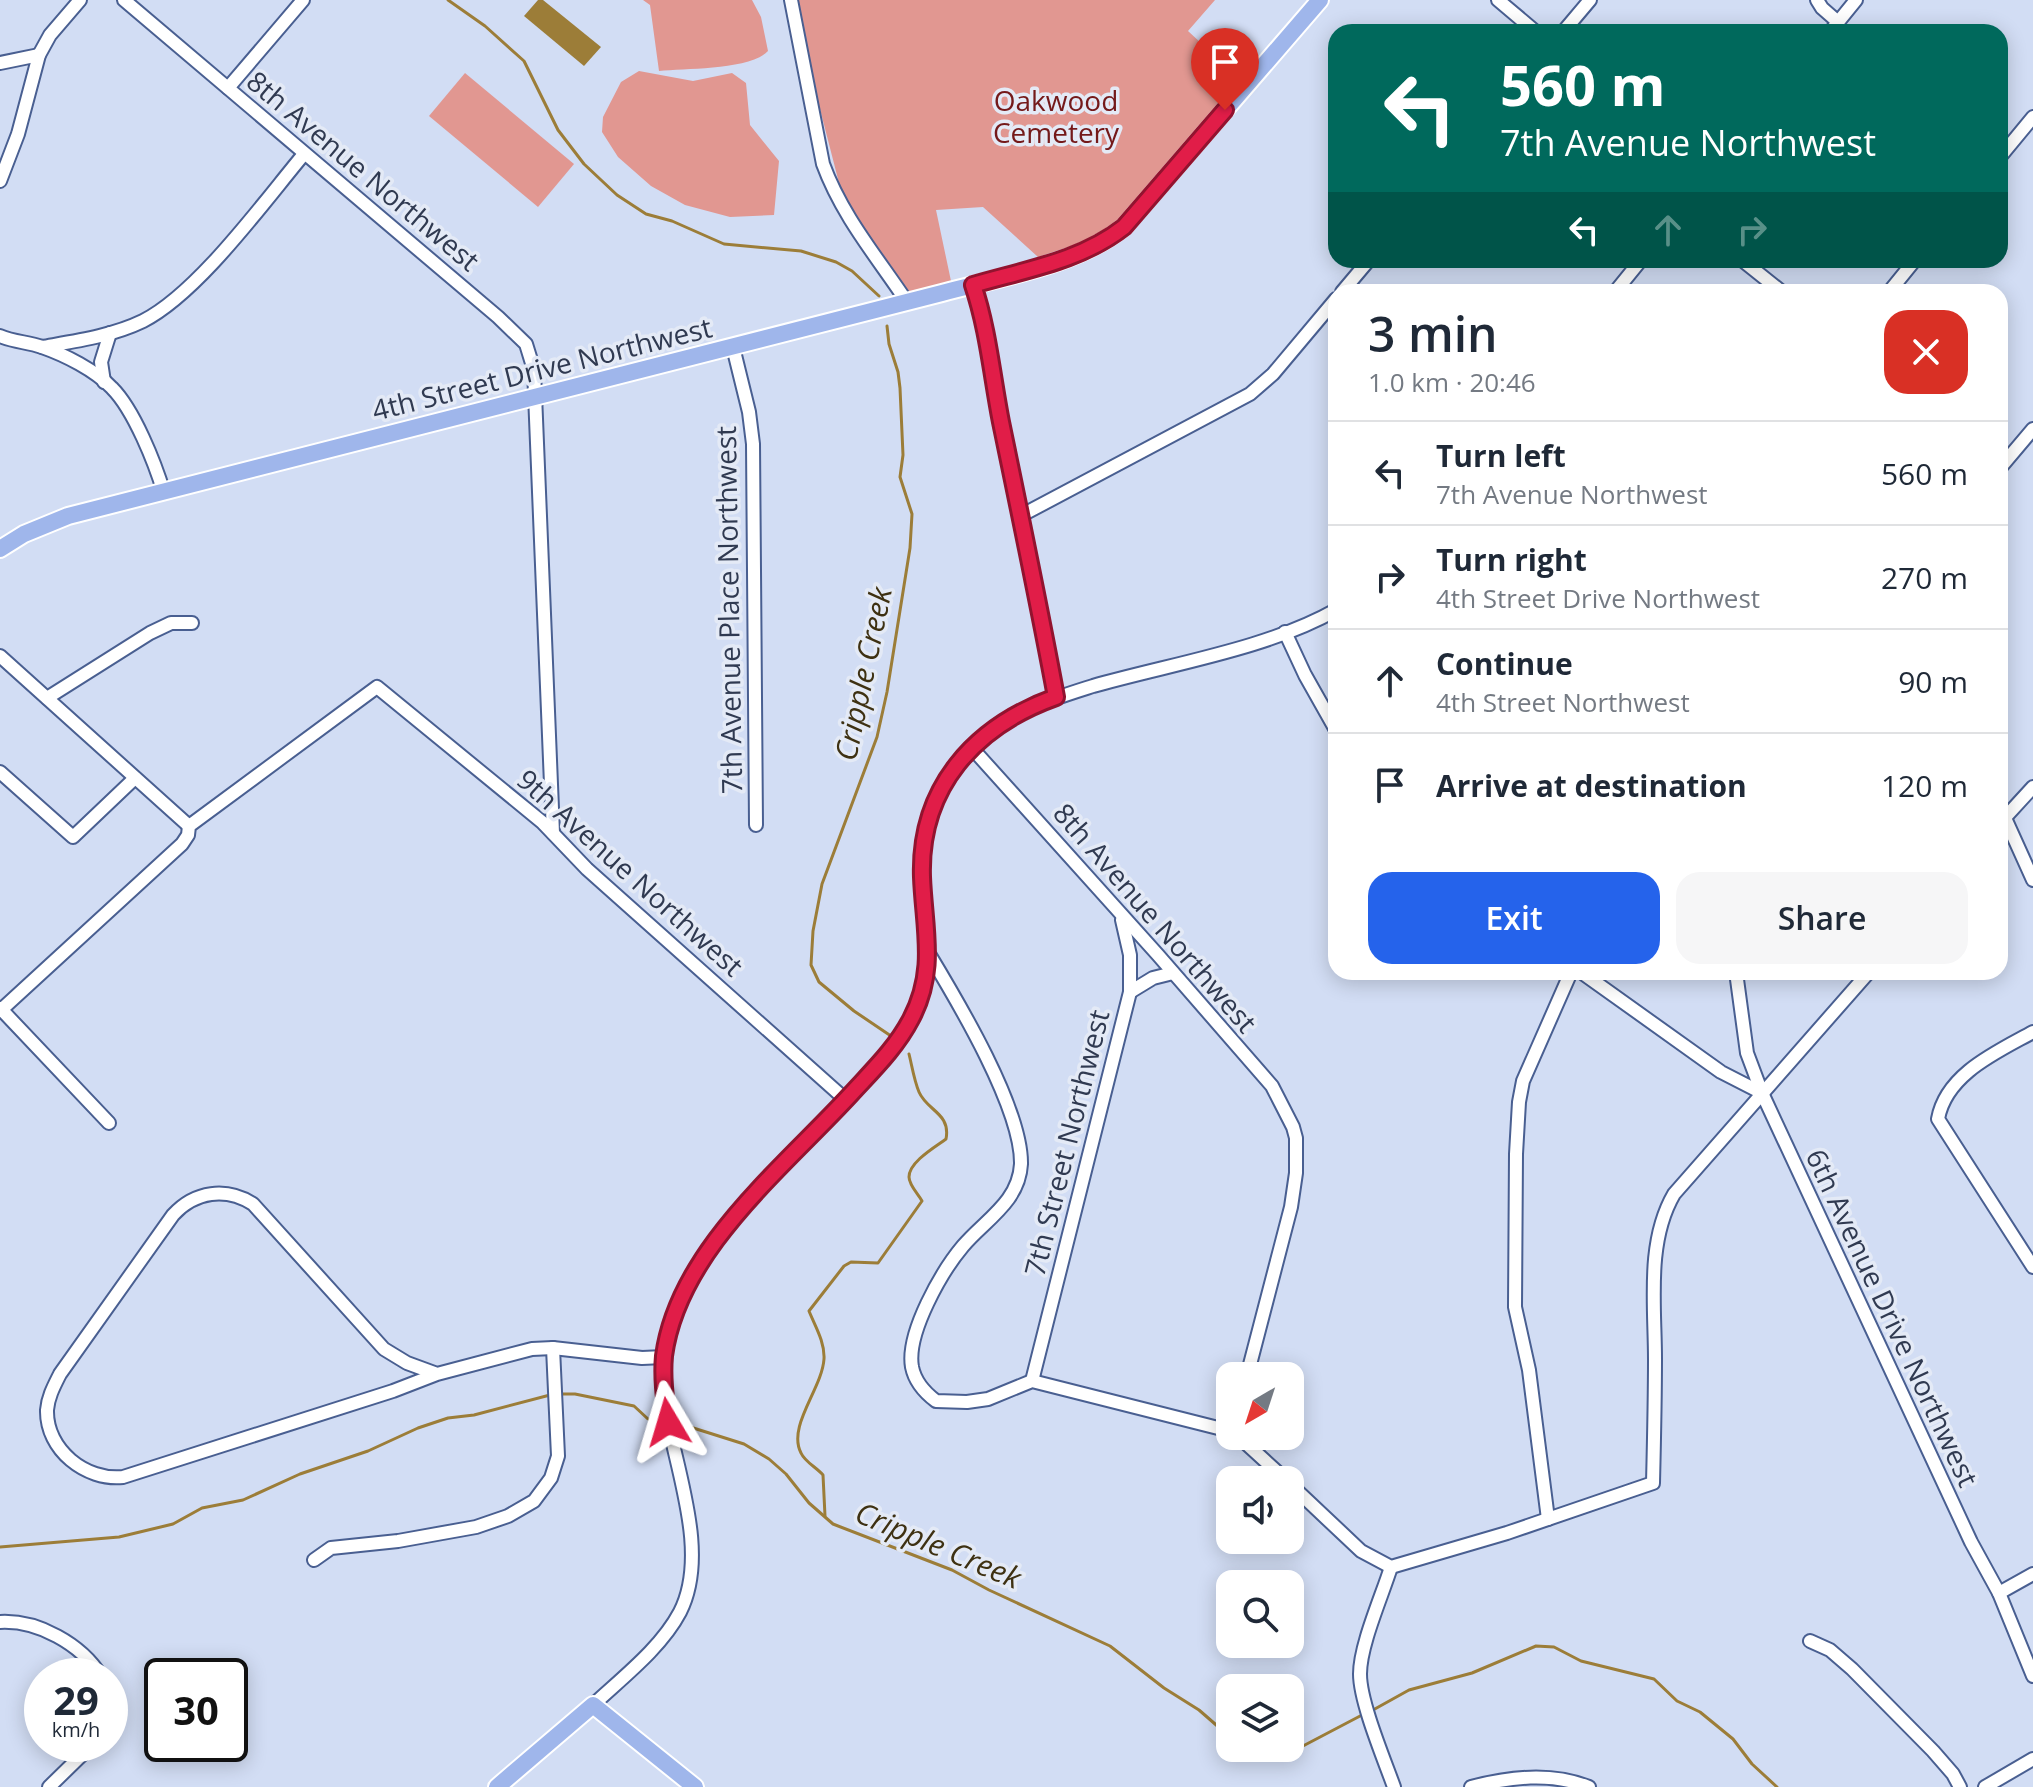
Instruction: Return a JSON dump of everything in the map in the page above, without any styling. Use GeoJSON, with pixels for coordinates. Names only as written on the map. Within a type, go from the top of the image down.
{"type":"FeatureCollection","features":[{"type":"Feature","properties":{"kind":"main road","name":"4th Street Drive Northwest"},"geometry":{"type":"LineString","coordinates":[[0,549],[24,534],[68,516],[973,285],[1081,254],[1124,227],[1320,0]]}},
{"type":"Feature","properties":{"kind":"main road"},"geometry":{"type":"LineString","coordinates":[[497,1787],[593,1705],[695,1787]]}},
{"type":"Feature","properties":{"kind":"street"},"geometry":{"type":"LineString","coordinates":[[0,181],[18,134],[39,55],[50,35],[80,0]]}},
{"type":"Feature","properties":{"kind":"street","name":"8th Avenue Northwest"},"geometry":{"type":"LineString","coordinates":[[124,0],[520,336],[531,353],[536,398],[553,833]]}},
{"type":"Feature","properties":{"kind":"street"},"geometry":{"type":"LineString","coordinates":[[228,88],[303,0]]}},
{"type":"Feature","properties":{"kind":"street"},"geometry":{"type":"LineString","coordinates":[[791,0],[823,164],[841,205],[907,302]]}},
{"type":"Feature","properties":{"kind":"street"},"geometry":{"type":"LineString","coordinates":[[1498,0],[1526,24]]}},
{"type":"Feature","properties":{"kind":"street"},"geometry":{"type":"LineString","coordinates":[[1570,24],[1590,0]]}},
{"type":"Feature","properties":{"kind":"street"},"geometry":{"type":"LineString","coordinates":[[1817,0],[1832,24]]}},
{"type":"Feature","properties":{"kind":"street"},"geometry":{"type":"LineString","coordinates":[[1836,24],[1856,0]]}},
{"type":"Feature","properties":{"kind":"street"},"geometry":{"type":"LineString","coordinates":[[0,63],[39,55]]}},
{"type":"Feature","properties":{"kind":"street"},"geometry":{"type":"LineString","coordinates":[[2008,147],[2033,117]]}},
{"type":"Feature","properties":{"kind":"street"},"geometry":{"type":"LineString","coordinates":[[42,347],[110,333],[144,320],[177,296],[221,252],[304,154]]}},
{"type":"Feature","properties":{"kind":"street"},"geometry":{"type":"LineString","coordinates":[[1349,284],[1362,268]]}},
{"type":"Feature","properties":{"kind":"street"},"geometry":{"type":"LineString","coordinates":[[1622,284],[1634,268]]}},
{"type":"Feature","properties":{"kind":"street"},"geometry":{"type":"LineString","coordinates":[[1752,268],[1772,284]]}},
{"type":"Feature","properties":{"kind":"street"},"geometry":{"type":"LineString","coordinates":[[1896,284],[1908,268]]}},
{"type":"Feature","properties":{"kind":"street"},"geometry":{"type":"LineString","coordinates":[[973,285],[984,321],[1056,697]]}},
{"type":"Feature","properties":{"kind":"street"},"geometry":{"type":"LineString","coordinates":[[1022,515],[1250,394],[1273,374],[1328,309]]}},
{"type":"Feature","properties":{"kind":"street"},"geometry":{"type":"LineString","coordinates":[[104,382],[101,362],[110,333]]}},
{"type":"Feature","properties":{"kind":"street"},"geometry":{"type":"LineString","coordinates":[[0,336],[42,347],[92,372],[113,389],[143,438],[164,493]]}},
{"type":"Feature","properties":{"kind":"street","name":"7th Avenue Place Northwest"},"geometry":{"type":"LineString","coordinates":[[733,347],[749,412],[753,444],[756,825]]}},
{"type":"Feature","properties":{"kind":"street"},"geometry":{"type":"LineString","coordinates":[[2008,459],[2032,431]]}},
{"type":"Feature","properties":{"kind":"street"},"geometry":{"type":"LineString","coordinates":[[593,1705],[637,1665],[665,1633],[679,1613],[691,1582],[694,1558],[664,1397],[664,1357],[668,1333],[680,1299],[706,1252],[887,1055],[910,1022],[922,992],[929,954],[922,877],[927,832],[941,789],[971,747],[1010,717],[1056,697],[1285,632],[1328,613]]}},
{"type":"Feature","properties":{"kind":"street"},"geometry":{"type":"LineString","coordinates":[[47,698],[150,633],[171,623],[192,623]]}},
{"type":"Feature","properties":{"kind":"street"},"geometry":{"type":"LineString","coordinates":[[1285,632],[1328,716]]}},
{"type":"Feature","properties":{"kind":"street"},"geometry":{"type":"LineString","coordinates":[[0,656],[189,826],[182,844],[1,1009],[109,1123]]}},
{"type":"Feature","properties":{"kind":"street","name":"9th Avenue Northwest"},"geometry":{"type":"LineString","coordinates":[[189,826],[377,687],[497,783],[553,833],[587,869],[846,1100]]}},
{"type":"Feature","properties":{"kind":"street","name":"8th Avenue Northwest"},"geometry":{"type":"LineString","coordinates":[[971,747],[1173,973],[1282,1101],[1293,1127],[1296,1162],[1291,1207],[1251,1362]]}},
{"type":"Feature","properties":{"kind":"street"},"geometry":{"type":"LineString","coordinates":[[0,772],[73,837],[135,778]]}},
{"type":"Feature","properties":{"kind":"street"},"geometry":{"type":"LineString","coordinates":[[2008,810],[2033,787]]}},
{"type":"Feature","properties":{"kind":"street"},"geometry":{"type":"LineString","coordinates":[[2008,828],[2033,880]]}},
{"type":"Feature","properties":{"kind":"street","name":"7th Street Northwest"},"geometry":{"type":"LineString","coordinates":[[1032,1381],[1130,992],[1128,938],[1121,917]]}},
{"type":"Feature","properties":{"kind":"street"},"geometry":{"type":"LineString","coordinates":[[929,954],[957,1000],[999,1087],[1020,1149],[1020,1173],[1010,1198],[963,1246],[931,1299],[913,1344],[913,1370],[925,1393],[936,1401],[988,1399],[1032,1381],[1216,1427]]}},
{"type":"Feature","properties":{"kind":"street"},"geometry":{"type":"LineString","coordinates":[[1130,992],[1153,978],[1173,973]]}},
{"type":"Feature","properties":{"kind":"street"},"geometry":{"type":"LineString","coordinates":[[1548,1519],[1529,1370],[1515,1307],[1517,1129],[1523,1081],[1567,980]]}},
{"type":"Feature","properties":{"kind":"street"},"geometry":{"type":"LineString","coordinates":[[1592,980],[1721,1072],[1762,1093]]}},
{"type":"Feature","properties":{"kind":"street","name":"6th Avenue Drive Northwest"},"geometry":{"type":"LineString","coordinates":[[1737,980],[1747,1053],[1762,1093],[1971,1542],[1999,1593],[2033,1676]]}},
{"type":"Feature","properties":{"kind":"street"},"geometry":{"type":"LineString","coordinates":[[1304,1497],[1361,1551],[1391,1567],[1653,1483],[1655,1270],[1661,1222],[1674,1194],[1862,980]]}},
{"type":"Feature","properties":{"kind":"street"},"geometry":{"type":"LineString","coordinates":[[2033,1032],[1981,1061],[1963,1077],[1946,1096],[1938,1119],[2033,1267]]}},
{"type":"Feature","properties":{"kind":"street"},"geometry":{"type":"LineString","coordinates":[[437,1374],[407,1363],[384,1349],[253,1204],[237,1196],[211,1194],[186,1203],[173,1215],[60,1374],[49,1397],[47,1414],[54,1437],[69,1459],[87,1472],[123,1477],[379,1396],[437,1374],[518,1352],[553,1348],[642,1358],[664,1357]]}},
{"type":"Feature","properties":{"kind":"street"},"geometry":{"type":"LineString","coordinates":[[314,1560],[331,1548],[398,1541],[476,1527],[508,1516],[534,1501],[551,1478],[558,1456],[553,1348]]}},
{"type":"Feature","properties":{"kind":"street"},"geometry":{"type":"LineString","coordinates":[[1253,1450],[1271,1466]]}},
{"type":"Feature","properties":{"kind":"street"},"geometry":{"type":"LineString","coordinates":[[1391,1567],[1362,1659],[1360,1677],[1394,1787]]}},
{"type":"Feature","properties":{"kind":"street"},"geometry":{"type":"LineString","coordinates":[[1999,1593],[2033,1574]]}},
{"type":"Feature","properties":{"kind":"street"},"geometry":{"type":"LineString","coordinates":[[0,1622],[17,1621],[49,1632],[85,1658]]}},
{"type":"Feature","properties":{"kind":"street"},"geometry":{"type":"LineString","coordinates":[[1810,1641],[1830,1650],[1852,1669],[1933,1751],[1960,1787]]}},
{"type":"Feature","properties":{"kind":"street"},"geometry":{"type":"LineString","coordinates":[[1985,1787],[2033,1759]]}},
{"type":"Feature","properties":{"kind":"street"},"geometry":{"type":"LineString","coordinates":[[49,1787],[75,1762]]}},
{"type":"Feature","properties":{"kind":"street"},"geometry":{"type":"LineString","coordinates":[[1471,1787],[1508,1779],[1547,1777],[1589,1787]]}},
{"type":"Feature","properties":{"kind":"green space"},"geometry":{"type":"Polygon","coordinates":[[[643,0],[752,0],[761,17],[768,51],[747,62],[733,65],[659,71],[650,5],[643,0]]]}},
{"type":"Feature","properties":{"kind":"green space","name":"Oakwood Cemetery"},"geometry":{"type":"Polygon","coordinates":[[[797,0],[1215,0],[1188,31],[1242,81],[1134,207],[1092,239],[1038,257],[983,207],[936,210],[951,281],[913,293],[907,291],[848,205],[839,183],[811,74],[797,0]]]}},
{"type":"Feature","properties":{"kind":"green space"},"geometry":{"type":"Polygon","coordinates":[[[639,71],[693,81],[732,73],[746,83],[750,125],[779,161],[774,215],[730,217],[685,205],[651,186],[618,157],[602,132],[603,117],[621,82],[639,71]]]}},
{"type":"Feature","properties":{"kind":"green space"},"geometry":{"type":"Polygon","coordinates":[[[465,73],[574,164],[538,207],[429,116],[465,73]]]}},
{"type":"Feature","properties":{"kind":"shaded area"},"geometry":{"type":"Polygon","coordinates":[[[538,0],[543,0],[601,47],[584,66],[524,16],[538,0]]]}},
{"type":"Feature","properties":{"kind":"waterway","name":"Cripple Creek"},"geometry":{"type":"LineString","coordinates":[[448,0],[485,26],[524,61],[558,130],[584,164],[617,195],[646,214],[672,221],[724,244],[801,251],[836,262],[852,271],[879,296]]}},
{"type":"Feature","properties":{"kind":"waterway","name":"Cripple Creek"},"geometry":{"type":"LineString","coordinates":[[887,326],[900,388],[903,455],[900,477],[912,514],[910,548],[877,737],[822,884],[813,931],[811,965],[819,982],[891,1036]]}},
{"type":"Feature","properties":{"kind":"waterway","name":"Cripple Creek"},"geometry":{"type":"LineString","coordinates":[[825,1516],[823,1475],[803,1456],[798,1442],[798,1431],[818,1383],[824,1359],[821,1340],[809,1311],[844,1266],[851,1262],[878,1263],[922,1201],[910,1183],[910,1171],[923,1155],[946,1139],[947,1130],[942,1118],[919,1092],[909,1054]]}},
{"type":"Feature","properties":{"kind":"waterway"},"geometry":{"type":"LineString","coordinates":[[558,1394],[575,1394],[634,1406],[648,1419]]}},
{"type":"Feature","properties":{"kind":"waterway"},"geometry":{"type":"LineString","coordinates":[[0,1547],[119,1537],[173,1524],[202,1508],[243,1500],[418,1428],[448,1418],[474,1415],[550,1395]]}},
{"type":"Feature","properties":{"kind":"waterway","name":"Cripple Creek"},"geometry":{"type":"LineString","coordinates":[[687,1426],[744,1444],[769,1459],[833,1524],[952,1570],[1110,1646],[1216,1725]]}},
{"type":"Feature","properties":{"kind":"waterway","name":"Cripple Creek"},"geometry":{"type":"LineString","coordinates":[[1373,1710],[1409,1690],[1472,1673],[1536,1646],[1554,1647],[1581,1661],[1654,1679],[1677,1701],[1700,1712],[1733,1739],[1752,1764],[1777,1787]]}},
{"type":"Feature","properties":{"kind":"waterway","name":"Cripple Creek"},"geometry":{"type":"LineString","coordinates":[[1304,1745],[1362,1715]]}},
{"type":"Feature","properties":{"kind":"route"},"geometry":{"type":"LineString","coordinates":[[668,1422],[664,1397],[664,1357],[668,1333],[691,1274],[722,1231],[887,1055],[916,1010],[929,954],[923,854],[941,789],[971,747],[989,731],[1031,706],[1056,697],[987,336],[973,285],[1081,254],[1107,241],[1124,227],[1225,110]]}}]}
